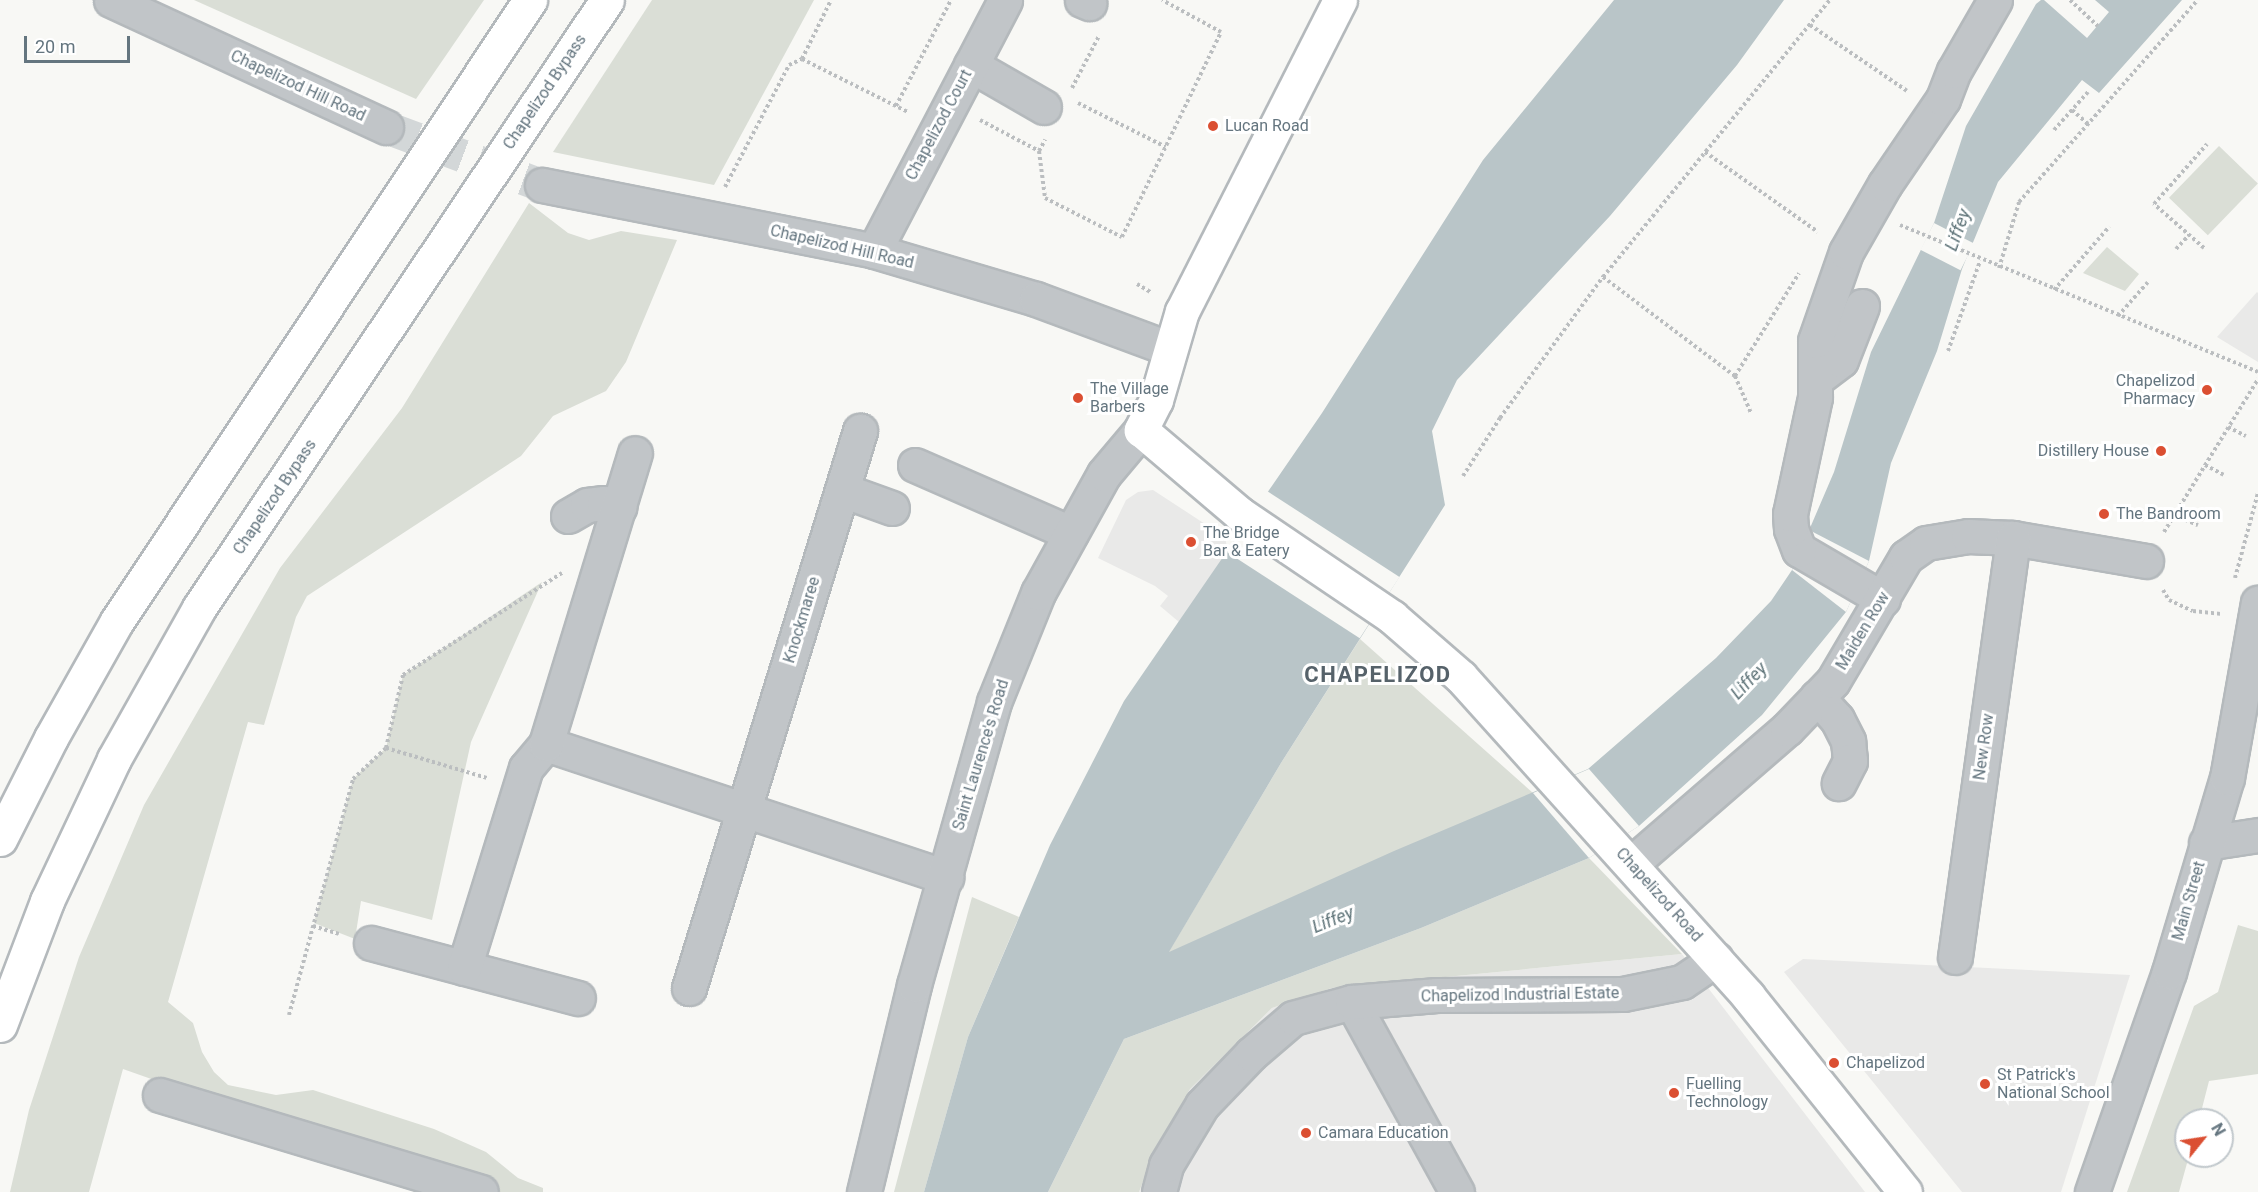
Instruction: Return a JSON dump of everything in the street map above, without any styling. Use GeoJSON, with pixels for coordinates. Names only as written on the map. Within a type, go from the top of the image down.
{"type":"FeatureCollection","features":[{"type":"Feature","properties":{"kind":"main road"},"geometry":{"type":"LineString","coordinates":[[0,839],[51,738],[117,621],[531,0]]}},
{"type":"Feature","properties":{"kind":"main road","name":"Chapelizod Bypass"},"geometry":{"type":"LineString","coordinates":[[0,1025],[47,901],[114,759],[199,608],[607,0]]}},
{"type":"Feature","properties":{"kind":"main road"},"geometry":{"type":"LineString","coordinates":[[1168,348],[1188,298],[1340,0]]}},
{"type":"Feature","properties":{"kind":"main road","name":"Saint Laurence's Road"},"geometry":{"type":"LineString","coordinates":[[1141,430],[1156,400],[1168,348]]}},
{"type":"Feature","properties":{"kind":"main road","name":"Chapelizod Road"},"geometry":{"type":"LineString","coordinates":[[1141,430],[1240,514],[1392,617],[1461,677],[1716,959],[1905,1192]]}},
{"type":"Feature","properties":{"kind":"street","name":"Chapelizod Hill Road"},"geometry":{"type":"LineString","coordinates":[[111,0],[386,128]]}},
{"type":"Feature","properties":{"kind":"street","name":"Chapelizod Court"},"geometry":{"type":"LineString","coordinates":[[874,250],[1005,0]]}},
{"type":"Feature","properties":{"kind":"street"},"geometry":{"type":"LineString","coordinates":[[1871,592],[1799,550],[1790,514],[1816,379],[1815,341],[1846,252],[1891,175],[1944,99],[1954,71],[1995,0]]}},
{"type":"Feature","properties":{"kind":"street"},"geometry":{"type":"LineString","coordinates":[[971,65],[1056,102]]}},
{"type":"Feature","properties":{"kind":"street","name":"Chapelizod Hill Road"},"geometry":{"type":"LineString","coordinates":[[542,185],[874,250],[1036,299],[1168,348]]}},
{"type":"Feature","properties":{"kind":"street"},"geometry":{"type":"LineString","coordinates":[[1816,379],[1840,360],[1862,306]]}},
{"type":"Feature","properties":{"kind":"street","name":"Saint Laurence's Road"},"geometry":{"type":"LineString","coordinates":[[864,1192],[914,985],[994,702],[1038,593],[1104,474],[1141,430]]}},
{"type":"Feature","properties":{"kind":"street","name":"Knockmaree"},"geometry":{"type":"LineString","coordinates":[[689,988],[860,431]]}},
{"type":"Feature","properties":{"kind":"street"},"geometry":{"type":"LineString","coordinates":[[464,968],[526,768],[546,744],[620,507],[634,453]]}},
{"type":"Feature","properties":{"kind":"street"},"geometry":{"type":"LineString","coordinates":[[915,465],[1071,533]]}},
{"type":"Feature","properties":{"kind":"street"},"geometry":{"type":"LineString","coordinates":[[842,490],[892,508]]}},
{"type":"Feature","properties":{"kind":"street"},"geometry":{"type":"LineString","coordinates":[[568,516],[587,505],[604,502],[620,507]]}},
{"type":"Feature","properties":{"kind":"street","name":"Maiden Row"},"geometry":{"type":"LineString","coordinates":[[1625,857],[1787,729],[1833,681],[1871,592],[1906,557],[1926,543],[1968,536],[2013,538],[2146,561]]}},
{"type":"Feature","properties":{"kind":"street","name":"New Row"},"geometry":{"type":"LineString","coordinates":[[1955,957],[2013,538]]}},
{"type":"Feature","properties":{"kind":"street","name":"Main Street"},"geometry":{"type":"LineString","coordinates":[[2092,1192],[2169,972],[2227,778],[2241,601]]}},
{"type":"Feature","properties":{"kind":"street"},"geometry":{"type":"LineString","coordinates":[[1817,697],[1837,719],[1848,741],[1850,761],[1839,783]]}},
{"type":"Feature","properties":{"kind":"street"},"geometry":{"type":"LineString","coordinates":[[546,744],[946,877]]}},
{"type":"Feature","properties":{"kind":"street"},"geometry":{"type":"LineString","coordinates":[[2206,843],[2258,835]]}},
{"type":"Feature","properties":{"kind":"street"},"geometry":{"type":"LineString","coordinates":[[371,944],[578,998]]}},
{"type":"Feature","properties":{"kind":"street","name":"Chapelizod Industrial Estate"},"geometry":{"type":"LineString","coordinates":[[1159,1192],[1166,1166],[1202,1105],[1251,1054],[1293,1018],[1352,1002],[1437,994],[1623,994],[1682,982],[1716,959]]}},
{"type":"Feature","properties":{"kind":"street"},"geometry":{"type":"LineString","coordinates":[[1352,1002],[1456,1192]]}},
{"type":"Feature","properties":{"kind":"street"},"geometry":{"type":"LineString","coordinates":[[160,1095],[481,1192]]}},
{"type":"Feature","properties":{"kind":"path"},"geometry":{"type":"LineString","coordinates":[[709,218],[789,64],[802,59],[831,0]]}},
{"type":"Feature","properties":{"kind":"path"},"geometry":{"type":"LineString","coordinates":[[896,106],[951,0]]}},
{"type":"Feature","properties":{"kind":"path"},"geometry":{"type":"LineString","coordinates":[[1039,151],[1045,198],[1122,237],[1221,32],[1162,0]]}},
{"type":"Feature","properties":{"kind":"path"},"geometry":{"type":"LineString","coordinates":[[1463,476],[1500,418],[1603,277],[1830,0]]}},
{"type":"Feature","properties":{"kind":"path"},"geometry":{"type":"LineString","coordinates":[[2070,0],[2098,26]]}},
{"type":"Feature","properties":{"kind":"path"},"geometry":{"type":"LineString","coordinates":[[2000,268],[2019,202],[2198,0]]}},
{"type":"Feature","properties":{"kind":"path"},"geometry":{"type":"LineString","coordinates":[[1810,25],[1917,98]]}},
{"type":"Feature","properties":{"kind":"path"},"geometry":{"type":"LineString","coordinates":[[802,59],[938,127]]}},
{"type":"Feature","properties":{"kind":"path"},"geometry":{"type":"LineString","coordinates":[[2054,130],[2088,92]]}},
{"type":"Feature","properties":{"kind":"path"},"geometry":{"type":"LineString","coordinates":[[1056,102],[1166,147]]}},
{"type":"Feature","properties":{"kind":"path"},"geometry":{"type":"LineString","coordinates":[[2072,110],[2088,124]]}},
{"type":"Feature","properties":{"kind":"path"},"geometry":{"type":"LineString","coordinates":[[2204,248],[2154,204],[2207,144]]}},
{"type":"Feature","properties":{"kind":"path"},"geometry":{"type":"LineString","coordinates":[[1705,152],[1824,236]]}},
{"type":"Feature","properties":{"kind":"path"},"geometry":{"type":"LineString","coordinates":[[1901,225],[1980,261],[2258,372]]}},
{"type":"Feature","properties":{"kind":"path"},"geometry":{"type":"LineString","coordinates":[[2054,290],[2109,227]]}},
{"type":"Feature","properties":{"kind":"path"},"geometry":{"type":"LineString","coordinates":[[2176,249],[2189,235]]}},
{"type":"Feature","properties":{"kind":"path"},"geometry":{"type":"LineString","coordinates":[[1948,351],[1980,261]]}},
{"type":"Feature","properties":{"kind":"path"},"geometry":{"type":"LineString","coordinates":[[1735,376],[1805,263]]}},
{"type":"Feature","properties":{"kind":"path"},"geometry":{"type":"LineString","coordinates":[[1603,277],[1735,376],[1751,413]]}},
{"type":"Feature","properties":{"kind":"path"},"geometry":{"type":"LineString","coordinates":[[2118,316],[2148,282]]}},
{"type":"Feature","properties":{"kind":"path"},"geometry":{"type":"LineString","coordinates":[[1137,284],[1153,294]]}},
{"type":"Feature","properties":{"kind":"path"},"geometry":{"type":"LineString","coordinates":[[2258,379],[2146,561],[2169,600],[2193,611],[2241,601],[2258,493]]}},
{"type":"Feature","properties":{"kind":"path"},"geometry":{"type":"LineString","coordinates":[[2228,427],[2246,436]]}},
{"type":"Feature","properties":{"kind":"path"},"geometry":{"type":"LineString","coordinates":[[2205,465],[2224,475]]}},
{"type":"Feature","properties":{"kind":"path"},"geometry":{"type":"LineString","coordinates":[[2175,515],[2198,525]]}},
{"type":"Feature","properties":{"kind":"path"},"geometry":{"type":"LineString","coordinates":[[289,1015],[353,779],[386,748],[404,675],[608,543]]}},
{"type":"Feature","properties":{"kind":"path"},"geometry":{"type":"LineString","coordinates":[[386,748],[520,787]]}},
{"type":"Feature","properties":{"kind":"shaded area"},"geometry":{"type":"Polygon","coordinates":[[[194,0],[484,0],[416,99],[194,0]]]}},
{"type":"Feature","properties":{"kind":"shaded area"},"geometry":{"type":"Polygon","coordinates":[[[652,0],[814,0],[714,185],[553,152],[652,0]]]}},
{"type":"Feature","properties":{"kind":"shaded area"},"geometry":{"type":"Polygon","coordinates":[[[2219,146],[2258,184],[2208,235],[2169,198],[2219,146]]]}},
{"type":"Feature","properties":{"kind":"shaded area"},"geometry":{"type":"Polygon","coordinates":[[[529,203],[568,233],[589,240],[621,231],[677,240],[626,362],[606,391],[553,416],[521,456],[307,596],[296,617],[264,725],[248,722],[168,1002],[193,1023],[202,1052],[214,1072],[228,1085],[276,1095],[313,1090],[434,1129],[486,1152],[518,1178],[543,1188],[543,1192],[496,1192],[279,1124],[123,1069],[89,1192],[10,1192],[29,1110],[79,957],[144,805],[280,568],[402,408],[529,203]]]}},
{"type":"Feature","properties":{"kind":"shaded area"},"geometry":{"type":"Polygon","coordinates":[[[2107,247],[2139,274],[2125,291],[2083,273],[2107,247]]]}},
{"type":"Feature","properties":{"kind":"shaded area"},"geometry":{"type":"Polygon","coordinates":[[[2258,293],[2258,362],[2217,337],[2258,293]]]}},
{"type":"Feature","properties":{"kind":"shaded area"},"geometry":{"type":"Polygon","coordinates":[[[1153,490],[1225,537],[1228,553],[1179,622],[1160,606],[1168,596],[1155,586],[1098,558],[1126,500],[1138,492],[1153,490]]]}},
{"type":"Feature","properties":{"kind":"shaded area"},"geometry":{"type":"Polygon","coordinates":[[[542,582],[471,742],[432,920],[361,901],[355,939],[314,923],[353,779],[386,748],[403,675],[542,582]]]}},
{"type":"Feature","properties":{"kind":"shaded area"},"geometry":{"type":"Polygon","coordinates":[[[1360,639],[1533,793],[1168,953],[1281,763],[1360,639]]]}},
{"type":"Feature","properties":{"kind":"shaded area"},"geometry":{"type":"Polygon","coordinates":[[[1589,858],[1682,954],[1332,988],[1272,1008],[1190,1089],[1152,1159],[1139,1192],[1048,1192],[1124,1039],[1421,928],[1589,858]]]}},
{"type":"Feature","properties":{"kind":"shaded area"},"geometry":{"type":"Polygon","coordinates":[[[972,897],[1019,917],[968,1037],[924,1192],[894,1192],[972,897]]]}},
{"type":"Feature","properties":{"kind":"shaded area"},"geometry":{"type":"Polygon","coordinates":[[[2238,925],[2258,931],[2258,1074],[2209,1081],[2202,1108],[2174,1108],[2174,1168],[2186,1168],[2179,1192],[2127,1192],[2194,1006],[2218,992],[2238,925]]]}},
{"type":"Feature","properties":{"kind":"shaded area"},"geometry":{"type":"Polygon","coordinates":[[[1682,954],[1865,1192],[1139,1192],[1152,1159],[1190,1088],[1272,1008],[1332,988],[1682,954]]]}},
{"type":"Feature","properties":{"kind":"shaded area","name":"St Patrick's National School"},"geometry":{"type":"Polygon","coordinates":[[[1803,959],[2130,975],[2061,1192],[1962,1192],[1784,972],[1803,959]]]}},
{"type":"Feature","properties":{"kind":"water","name":"Liffey"},"geometry":{"type":"Polygon","coordinates":[[[1614,0],[1784,0],[1737,65],[1610,216],[1457,380],[1432,431],[1445,505],[1281,763],[1169,952],[1394,851],[1588,769],[1716,658],[1771,601],[1792,570],[1834,472],[1871,352],[1934,223],[1966,126],[2036,4],[2041,0],[2182,0],[2099,93],[2082,80],[1998,182],[1962,269],[1937,351],[1891,463],[1869,561],[1846,612],[1762,715],[1639,826],[1589,858],[1421,928],[1124,1039],[1048,1192],[924,1192],[968,1037],[1050,845],[1124,701],[1322,413],[1483,160],[1614,0]]]}},
{"type":"Feature","properties":{"kind":"pier"},"geometry":{"type":"Polygon","coordinates":[[[2044,0],[2095,0],[2109,12],[2087,38],[2044,0]]]}},
{"type":"Feature","properties":{"kind":"pier"},"geometry":{"type":"Polygon","coordinates":[[[1934,223],[1974,243],[1960,270],[1920,250],[1934,223]]]}},
{"type":"Feature","properties":{"kind":"pier"},"geometry":{"type":"Polygon","coordinates":[[[1267,491],[1400,577],[1360,638],[1227,552],[1267,491]]]}},
{"type":"Feature","properties":{"kind":"pier"},"geometry":{"type":"Polygon","coordinates":[[[1811,531],[1869,561],[1846,612],[1792,570],[1811,531]]]}},
{"type":"Feature","properties":{"kind":"pier"},"geometry":{"type":"Polygon","coordinates":[[[1589,769],[1639,826],[1589,858],[1533,793],[1589,769]]]}},
{"type":"Feature","properties":{"kind":"tunnel"},"geometry":{"type":"LineString","coordinates":[[386,127],[542,185]]}},
{"type":"Feature","properties":{"kind":"place","name":"Lucan Road"},"geometry":{"type":"Point","coordinates":[1213,126]}},
{"type":"Feature","properties":{"kind":"place","name":"Chapelizod Pharmacy"},"geometry":{"type":"Point","coordinates":[2207,390]}},
{"type":"Feature","properties":{"kind":"place","name":"The Village Barbers"},"geometry":{"type":"Point","coordinates":[1078,398]}},
{"type":"Feature","properties":{"kind":"place","name":"Distillery House"},"geometry":{"type":"Point","coordinates":[2161,451]}},
{"type":"Feature","properties":{"kind":"place","name":"The Bandroom"},"geometry":{"type":"Point","coordinates":[2104,514]}},
{"type":"Feature","properties":{"kind":"place","name":"The Bridge Bar & Eatery"},"geometry":{"type":"Point","coordinates":[1191,542]}},
{"type":"Feature","properties":{"kind":"place","name":"Chapelizod"},"geometry":{"type":"Point","coordinates":[1834,1063]}},
{"type":"Feature","properties":{"kind":"place","name":"St Patrick's National School"},"geometry":{"type":"Point","coordinates":[1985,1084]}},
{"type":"Feature","properties":{"kind":"place","name":"Fuelling Technology"},"geometry":{"type":"Point","coordinates":[1674,1093]}},
{"type":"Feature","properties":{"kind":"place","name":"Camara Education"},"geometry":{"type":"Point","coordinates":[1306,1133]}},
{"type":"Feature","properties":{"kind":"district","name":"CHAPELIZOD"},"geometry":{"type":"Point","coordinates":[1378,675]}}]}
